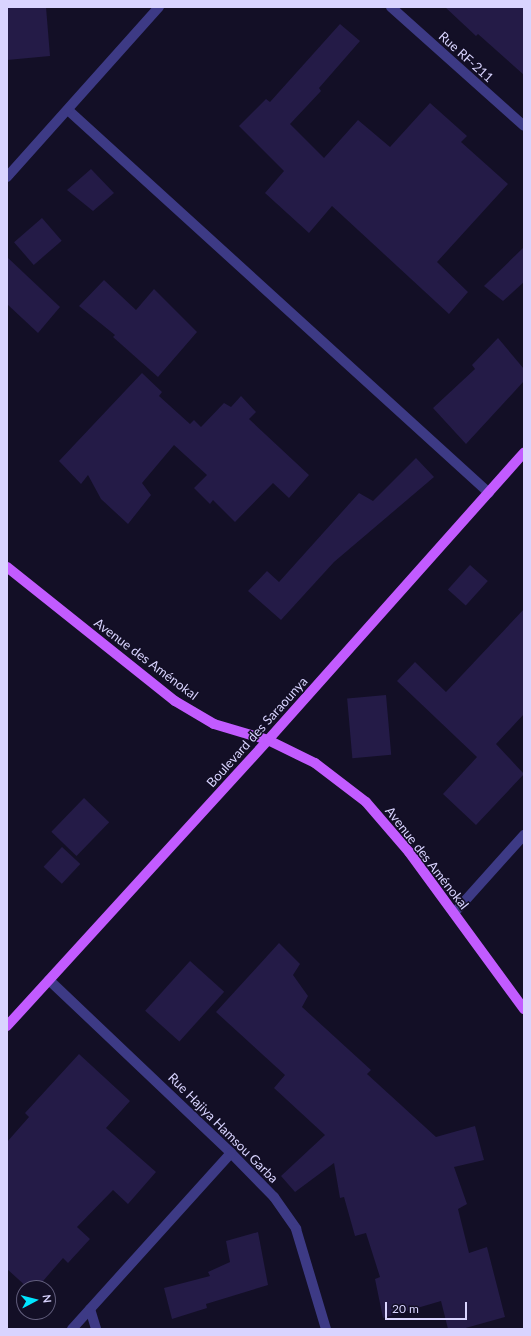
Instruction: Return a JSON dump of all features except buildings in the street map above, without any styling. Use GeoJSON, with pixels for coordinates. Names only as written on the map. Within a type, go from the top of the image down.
{"type":"FeatureCollection","features":[{"type":"Feature","properties":{"kind":"main road","name":"Boulevard des Saraounya"},"geometry":{"type":"LineString","coordinates":[[7,1026],[268,740],[524,454]]}},
{"type":"Feature","properties":{"kind":"main road","name":"Avenue des Aménokal"},"geometry":{"type":"LineString","coordinates":[[7,567],[175,701],[214,724],[268,740],[315,763],[366,802],[409,852],[524,1009]]}},
{"type":"Feature","properties":{"kind":"street"},"geometry":{"type":"LineString","coordinates":[[7,177],[159,7]]}},
{"type":"Feature","properties":{"kind":"street","name":"Rue RF-211"},"geometry":{"type":"LineString","coordinates":[[391,7],[524,126]]}},
{"type":"Feature","properties":{"kind":"street"},"geometry":{"type":"LineString","coordinates":[[68,110],[489,493]]}},
{"type":"Feature","properties":{"kind":"street"},"geometry":{"type":"LineString","coordinates":[[454,913],[524,835]]}},
{"type":"Feature","properties":{"kind":"street","name":"Rue Hajiya Hamsou Garba"},"geometry":{"type":"LineString","coordinates":[[49,980],[231,1153],[274,1197],[296,1229],[326,1329]]}},
{"type":"Feature","properties":{"kind":"street"},"geometry":{"type":"LineString","coordinates":[[72,1329],[231,1153]]}},
{"type":"Feature","properties":{"kind":"street"},"geometry":{"type":"LineString","coordinates":[[90,1309],[96,1329]]}}]}
